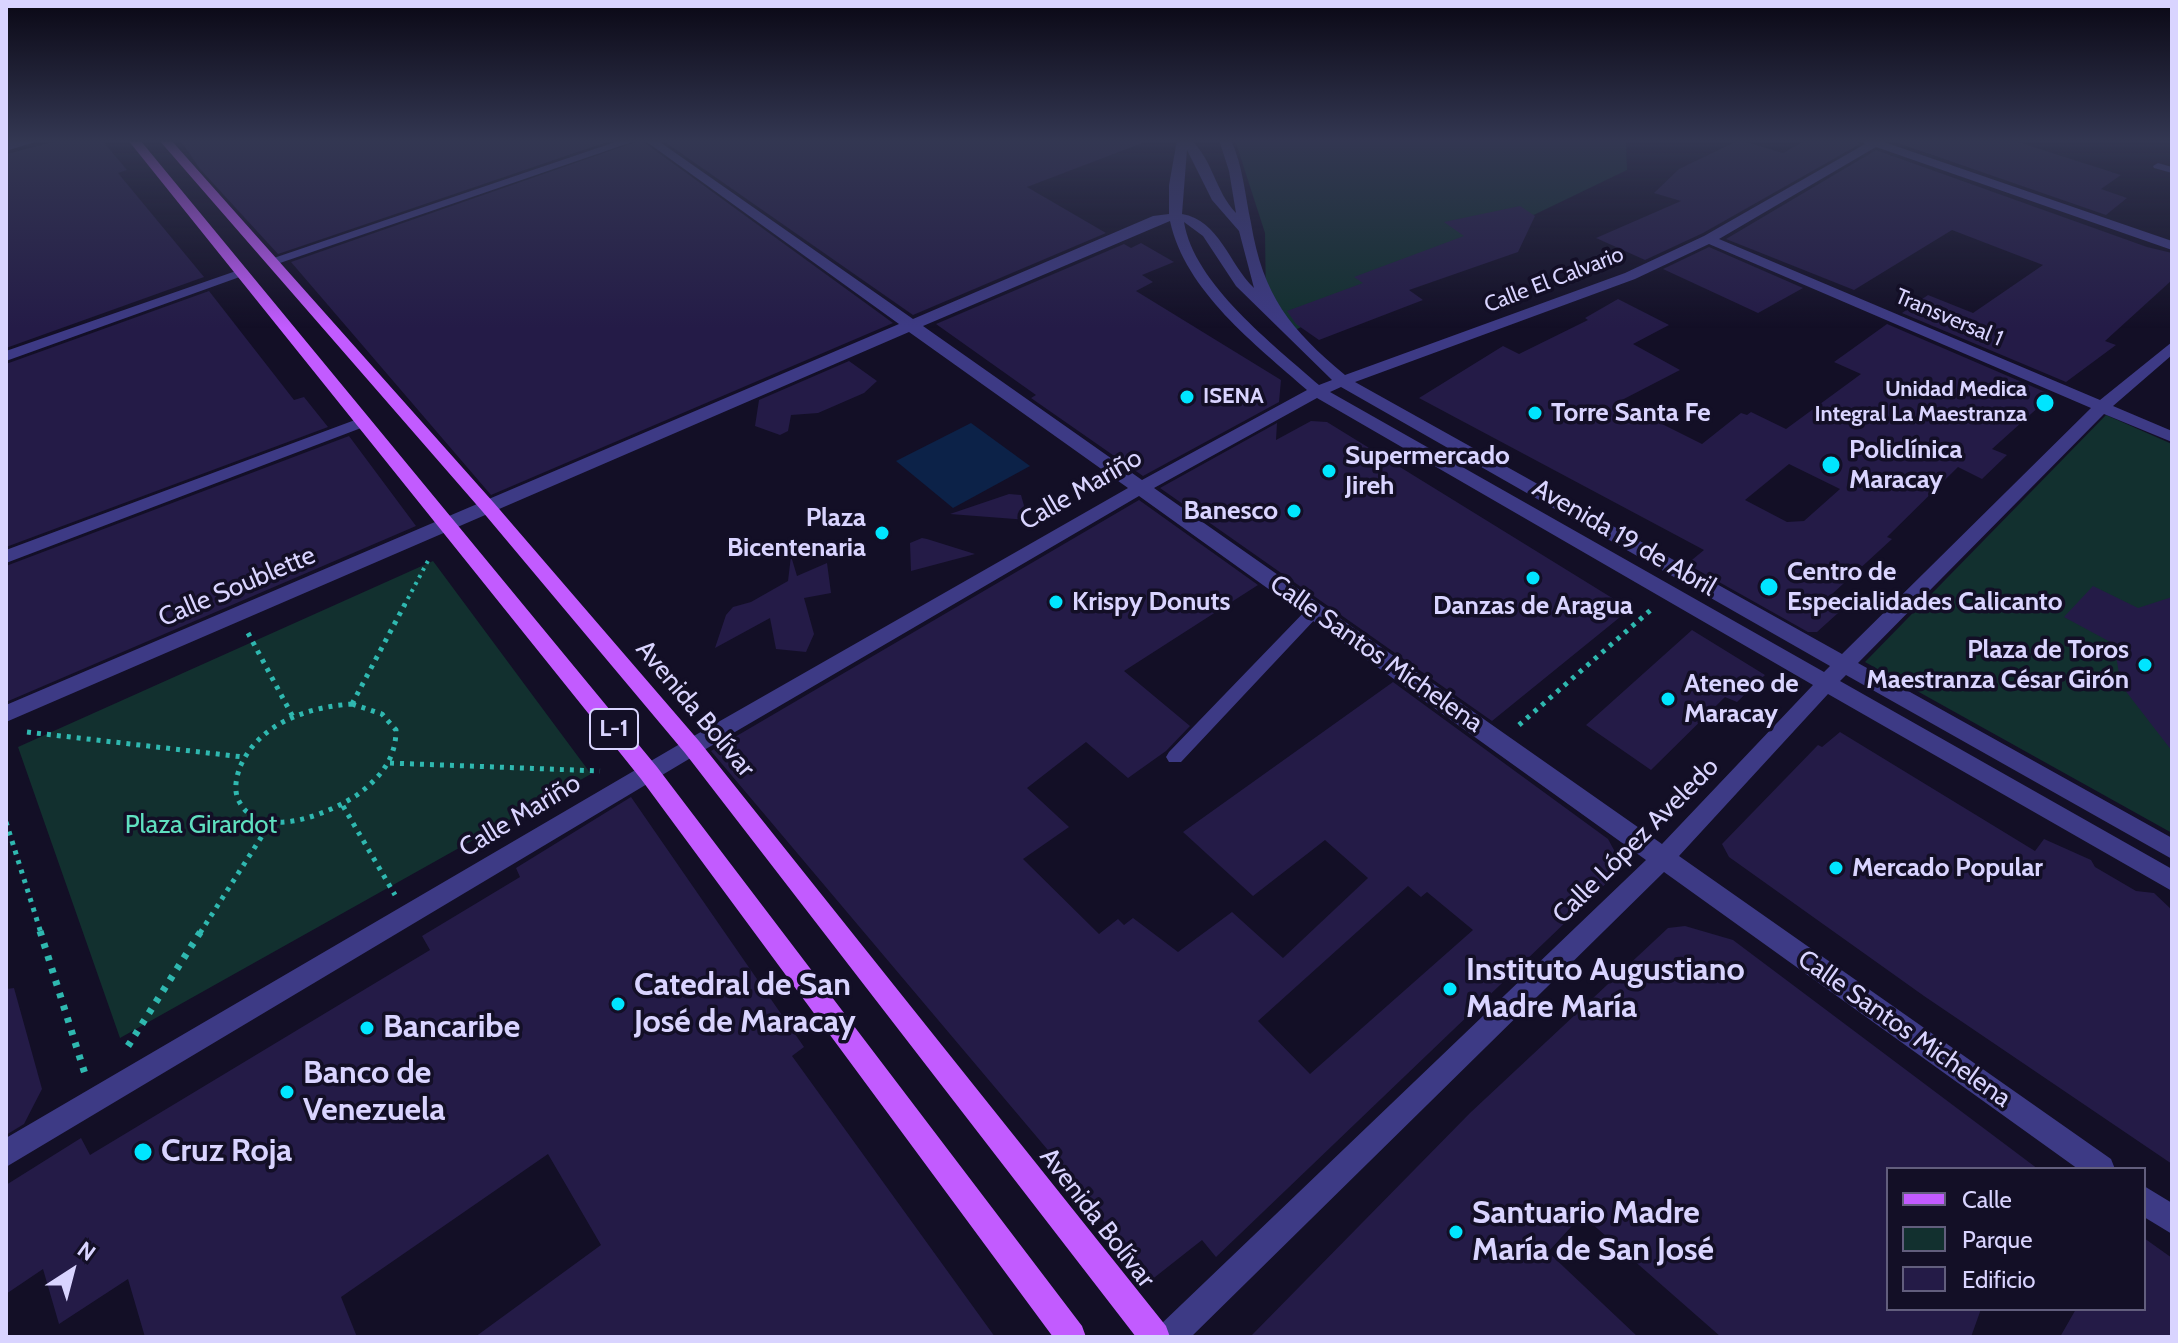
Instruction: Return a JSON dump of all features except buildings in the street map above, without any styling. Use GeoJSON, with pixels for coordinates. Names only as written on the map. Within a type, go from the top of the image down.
{"type":"FeatureCollection","features":[{"type":"Feature","properties":{"kind":"main road","name":"L-1"},"geometry":{"type":"LineString","coordinates":[[184,203],[649,773],[1071,1337]]}},
{"type":"Feature","properties":{"kind":"main road","name":"Avenida Bolívar"},"geometry":{"type":"LineString","coordinates":[[220,203],[488,507],[692,747],[1155,1337]]}},
{"type":"Feature","properties":{"kind":"street"},"geometry":{"type":"LineString","coordinates":[[272,261],[446,203]]}},
{"type":"Feature","properties":{"kind":"street","name":"Calle Santos Michelena"},"geometry":{"type":"LineString","coordinates":[[739,203],[2098,1167]]}},
{"type":"Feature","properties":{"kind":"street","name":"Avenida 19 de Abril"},"geometry":{"type":"LineString","coordinates":[[1176,203],[1175,215],[1189,253],[1215,292],[1245,328],[1317,391],[2172,881]]}},
{"type":"Feature","properties":{"kind":"street"},"geometry":{"type":"LineString","coordinates":[[1220,203],[1244,229]]}},
{"type":"Feature","properties":{"kind":"street","name":"Avenida 19 de Abril"},"geometry":{"type":"LineString","coordinates":[[1241,203],[1255,277],[1270,310],[1291,339],[1343,382],[2172,849]]}},
{"type":"Feature","properties":{"kind":"street","name":"Calle El Calvario"},"geometry":{"type":"LineString","coordinates":[[1317,391],[1630,276],[1709,239],[1770,203]]}},
{"type":"Feature","properties":{"kind":"street"},"geometry":{"type":"LineString","coordinates":[[2049,203],[2172,246]]}},
{"type":"Feature","properties":{"kind":"street"},"geometry":{"type":"LineString","coordinates":[[1175,215],[1203,228],[1212,237],[1239,280],[1270,310]]}},
{"type":"Feature","properties":{"kind":"street","name":"Calle Soublette"},"geometry":{"type":"LineString","coordinates":[[6,714],[1175,215]]}},
{"type":"Feature","properties":{"kind":"street","name":"Transversal 1"},"geometry":{"type":"LineString","coordinates":[[1709,239],[2172,437]]}},
{"type":"Feature","properties":{"kind":"street"},"geometry":{"type":"LineString","coordinates":[[6,356],[241,274]]}},
{"type":"Feature","properties":{"kind":"street","name":"Calle López Aveledo"},"geometry":{"type":"LineString","coordinates":[[1170,1337],[1663,858],[1843,665],[2101,408],[2172,347]]}},
{"type":"Feature","properties":{"kind":"street","name":"Calle Mariño"},"geometry":{"type":"LineString","coordinates":[[6,1153],[692,747],[1141,488],[1317,391]]}},
{"type":"Feature","properties":{"kind":"street"},"geometry":{"type":"LineString","coordinates":[[6,557],[363,422]]}},
{"type":"Feature","properties":{"kind":"street"},"geometry":{"type":"LineString","coordinates":[[2146,1201],[2172,1220]]}},
{"type":"Feature","properties":{"kind":"lane"},"geometry":{"type":"LineString","coordinates":[[1175,757],[1314,611]]}},
{"type":"Feature","properties":{"kind":"path"},"geometry":{"type":"LineString","coordinates":[[352,704],[447,525]]}},
{"type":"Feature","properties":{"kind":"path"},"geometry":{"type":"LineString","coordinates":[[1499,742],[1669,594]]}},
{"type":"Feature","properties":{"kind":"path"},"geometry":{"type":"LineString","coordinates":[[238,614],[293,717]]}},
{"type":"Feature","properties":{"kind":"path"},"geometry":{"type":"LineString","coordinates":[[352,704],[371,707],[386,716],[395,729],[396,745],[390,763],[371,786],[343,806],[294,822],[271,822],[252,816],[240,805],[234,791],[235,774],[243,757],[256,742],[293,717],[322,707],[352,704]]}},
{"type":"Feature","properties":{"kind":"path"},"geometry":{"type":"LineString","coordinates":[[22,732],[243,757]]}},
{"type":"Feature","properties":{"kind":"path"},"geometry":{"type":"LineString","coordinates":[[390,763],[649,773]]}},
{"type":"Feature","properties":{"kind":"path"},"geometry":{"type":"LineString","coordinates":[[343,806],[407,916]]}},
{"type":"Feature","properties":{"kind":"path"},"geometry":{"type":"LineString","coordinates":[[6,822],[93,1101]]}},
{"type":"Feature","properties":{"kind":"path"},"geometry":{"type":"LineString","coordinates":[[127,1048],[271,822]]}},
{"type":"Feature","properties":{"kind":"green space"},"geometry":{"type":"Polygon","coordinates":[[[1255,203],[1559,203],[1293,331],[1266,305],[1265,233],[1255,203]]]}},
{"type":"Feature","properties":{"kind":"green space"},"geometry":{"type":"Polygon","coordinates":[[[2106,415],[2172,444],[2172,833],[1865,662],[2106,415]]]}},
{"type":"Feature","properties":{"kind":"green space","name":"Plaza Girardot"},"geometry":{"type":"Polygon","coordinates":[[[433,561],[591,774],[120,1038],[18,747],[433,561]]]}},
{"type":"Feature","properties":{"kind":"water"},"geometry":{"type":"Polygon","coordinates":[[[971,423],[1030,466],[953,508],[896,461],[971,423]]]}},
{"type":"Feature","properties":{"kind":"place","name":"ISENA"},"geometry":{"type":"Point","coordinates":[1187,397]}},
{"type":"Feature","properties":{"kind":"place","name":"Unidad Medica Integral La Maestranza"},"geometry":{"type":"Point","coordinates":[2045,403]}},
{"type":"Feature","properties":{"kind":"place","name":"Torre Santa Fe"},"geometry":{"type":"Point","coordinates":[1535,413]}},
{"type":"Feature","properties":{"kind":"place","name":"Policlínica Maracay"},"geometry":{"type":"Point","coordinates":[1831,465]}},
{"type":"Feature","properties":{"kind":"place","name":"Supermercado Jireh"},"geometry":{"type":"Point","coordinates":[1329,471]}},
{"type":"Feature","properties":{"kind":"place","name":"Banesco"},"geometry":{"type":"Point","coordinates":[1294,511]}},
{"type":"Feature","properties":{"kind":"place","name":"Plaza Bicentenaria"},"geometry":{"type":"Point","coordinates":[882,533]}},
{"type":"Feature","properties":{"kind":"place","name":"Danzas de Aragua"},"geometry":{"type":"Point","coordinates":[1533,578]}},
{"type":"Feature","properties":{"kind":"place","name":"Centro de Especialidades Calicanto"},"geometry":{"type":"Point","coordinates":[1769,587]}},
{"type":"Feature","properties":{"kind":"place","name":"Krispy Donuts"},"geometry":{"type":"Point","coordinates":[1056,602]}},
{"type":"Feature","properties":{"kind":"place","name":"Plaza de Toros Maestranza César Girón"},"geometry":{"type":"Point","coordinates":[2145,665]}},
{"type":"Feature","properties":{"kind":"place","name":"Ateneo de Maracay"},"geometry":{"type":"Point","coordinates":[1668,699]}},
{"type":"Feature","properties":{"kind":"place","name":"Mercado Popular"},"geometry":{"type":"Point","coordinates":[1836,868]}},
{"type":"Feature","properties":{"kind":"place","name":"Instituto Augustiano Madre María"},"geometry":{"type":"Point","coordinates":[1450,989]}},
{"type":"Feature","properties":{"kind":"place","name":"Catedral de San José de Maracay"},"geometry":{"type":"Point","coordinates":[618,1004]}},
{"type":"Feature","properties":{"kind":"place","name":"Bancaribe"},"geometry":{"type":"Point","coordinates":[367,1028]}},
{"type":"Feature","properties":{"kind":"place","name":"Banco de Venezuela"},"geometry":{"type":"Point","coordinates":[287,1092]}},
{"type":"Feature","properties":{"kind":"place","name":"Cruz Roja"},"geometry":{"type":"Point","coordinates":[143,1152]}},
{"type":"Feature","properties":{"kind":"place","name":"Santuario Madre María de San José"},"geometry":{"type":"Point","coordinates":[1456,1232]}}]}
